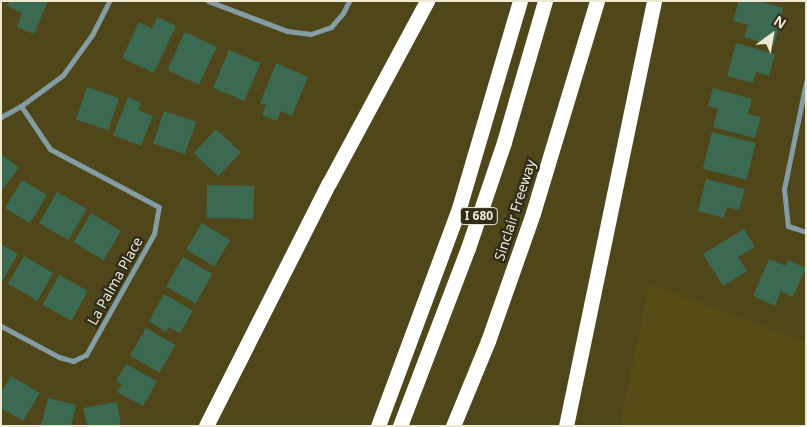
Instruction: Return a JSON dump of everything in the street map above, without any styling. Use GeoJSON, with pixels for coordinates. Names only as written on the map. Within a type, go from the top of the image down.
{"type":"FeatureCollection","features":[{"type":"Feature","properties":{"kind":"highway"},"geometry":{"type":"LineString","coordinates":[[206,425],[329,183],[427,1]]}},
{"type":"Feature","properties":{"kind":"highway","name":"I 680"},"geometry":{"type":"LineString","coordinates":[[378,426],[459,208],[520,1]]}},
{"type":"Feature","properties":{"kind":"highway","name":"I 680"},"geometry":{"type":"LineString","coordinates":[[400,426],[468,248],[504,142],[544,1]]}},
{"type":"Feature","properties":{"kind":"highway","name":"Sinclair Freeway"},"geometry":{"type":"LineString","coordinates":[[453,426],[488,340],[532,213],[598,1]]}},
{"type":"Feature","properties":{"kind":"highway"},"geometry":{"type":"LineString","coordinates":[[566,426],[654,1]]}},
{"type":"Feature","properties":{"kind":"street"},"geometry":{"type":"LineString","coordinates":[[1,117],[21,106],[63,75],[92,35],[109,1]]}},
{"type":"Feature","properties":{"kind":"street"},"geometry":{"type":"LineString","coordinates":[[208,1],[286,31],[311,34],[331,28],[343,13],[349,1]]}},
{"type":"Feature","properties":{"kind":"street"},"geometry":{"type":"LineString","coordinates":[[806,82],[784,189],[788,226],[806,232]]}},
{"type":"Feature","properties":{"kind":"street","name":"La Palma Place"},"geometry":{"type":"LineString","coordinates":[[1,326],[59,357],[73,361],[86,355],[154,234],[158,207],[50,149],[21,106]]}},
{"type":"Feature","properties":{"kind":"shaded area"},"geometry":{"type":"Polygon","coordinates":[[[649,284],[806,342],[806,426],[620,426],[649,284]]]}},
{"type":"Feature","properties":{"kind":"building"},"geometry":{"type":"Polygon","coordinates":[[[9,1],[48,1],[34,34],[17,27],[22,13],[7,6],[9,1]]]}},
{"type":"Feature","properties":{"kind":"building"},"geometry":{"type":"Polygon","coordinates":[[[739,1],[758,1],[783,8],[774,46],[744,37],[748,25],[733,21],[739,1]]]}},
{"type":"Feature","properties":{"kind":"building"},"geometry":{"type":"Polygon","coordinates":[[[157,17],[176,26],[154,73],[122,58],[139,22],[152,28],[157,17]]]}},
{"type":"Feature","properties":{"kind":"building"},"geometry":{"type":"Polygon","coordinates":[[[185,32],[217,47],[199,85],[167,70],[185,32]]]}},
{"type":"Feature","properties":{"kind":"building"},"geometry":{"type":"Polygon","coordinates":[[[736,43],[775,54],[769,76],[756,72],[753,83],[727,76],[736,43]]]}},
{"type":"Feature","properties":{"kind":"building"},"geometry":{"type":"Polygon","coordinates":[[[229,50],[260,63],[244,101],[213,88],[229,50]]]}},
{"type":"Feature","properties":{"kind":"building"},"geometry":{"type":"Polygon","coordinates":[[[276,63],[308,77],[292,116],[281,111],[277,121],[262,115],[266,105],[260,103],[276,63]]]}},
{"type":"Feature","properties":{"kind":"building"},"geometry":{"type":"Polygon","coordinates":[[[87,87],[119,98],[108,130],[76,119],[87,87]]]}},
{"type":"Feature","properties":{"kind":"building"},"geometry":{"type":"Polygon","coordinates":[[[713,88],[752,99],[748,114],[761,117],[755,138],[713,127],[718,109],[708,106],[713,88]]]}},
{"type":"Feature","properties":{"kind":"building"},"geometry":{"type":"Polygon","coordinates":[[[128,97],[141,103],[138,110],[153,116],[141,146],[113,135],[128,97]]]}},
{"type":"Feature","properties":{"kind":"building"},"geometry":{"type":"Polygon","coordinates":[[[164,111],[196,122],[185,154],[153,143],[164,111]]]}},
{"type":"Feature","properties":{"kind":"building"},"geometry":{"type":"Polygon","coordinates":[[[216,129],[241,152],[218,176],[193,153],[216,129]]]}},
{"type":"Feature","properties":{"kind":"building"},"geometry":{"type":"Polygon","coordinates":[[[712,132],[756,143],[746,180],[703,169],[712,132]]]}},
{"type":"Feature","properties":{"kind":"building"},"geometry":{"type":"Polygon","coordinates":[[[1,154],[19,168],[1,191],[1,154]]]}},
{"type":"Feature","properties":{"kind":"building"},"geometry":{"type":"Polygon","coordinates":[[[706,179],[745,189],[739,210],[727,207],[724,218],[698,211],[706,179]]]}},
{"type":"Feature","properties":{"kind":"building"},"geometry":{"type":"Polygon","coordinates":[[[22,180],[47,195],[30,223],[5,208],[22,180]]]}},
{"type":"Feature","properties":{"kind":"building"},"geometry":{"type":"Polygon","coordinates":[[[207,185],[254,186],[253,219],[206,218],[207,185]]]}},
{"type":"Feature","properties":{"kind":"building"},"geometry":{"type":"Polygon","coordinates":[[[57,192],[86,209],[68,240],[39,223],[57,192]]]}},
{"type":"Feature","properties":{"kind":"building"},"geometry":{"type":"Polygon","coordinates":[[[91,213],[121,231],[103,260],[73,242],[91,213]]]}},
{"type":"Feature","properties":{"kind":"building"},"geometry":{"type":"Polygon","coordinates":[[[202,223],[230,240],[214,267],[186,250],[202,223]]]}},
{"type":"Feature","properties":{"kind":"building"},"geometry":{"type":"Polygon","coordinates":[[[744,229],[755,247],[738,257],[747,271],[723,286],[703,254],[744,229]]]}},
{"type":"Feature","properties":{"kind":"building"},"geometry":{"type":"Polygon","coordinates":[[[1,244],[18,254],[1,283],[1,244]]]}},
{"type":"Feature","properties":{"kind":"building"},"geometry":{"type":"Polygon","coordinates":[[[24,256],[53,273],[37,301],[8,284],[24,256]]]}},
{"type":"Feature","properties":{"kind":"building"},"geometry":{"type":"Polygon","coordinates":[[[183,257],[212,274],[195,303],[166,286],[183,257]]]}},
{"type":"Feature","properties":{"kind":"building"},"geometry":{"type":"Polygon","coordinates":[[[769,259],[786,266],[788,260],[806,268],[793,297],[781,291],[775,306],[753,296],[769,259]]]}},
{"type":"Feature","properties":{"kind":"building"},"geometry":{"type":"Polygon","coordinates":[[[59,275],[88,291],[71,321],[43,305],[59,275]]]}},
{"type":"Feature","properties":{"kind":"building"},"geometry":{"type":"Polygon","coordinates":[[[164,294],[193,311],[180,333],[169,327],[166,332],[149,321],[164,294]]]}},
{"type":"Feature","properties":{"kind":"building"},"geometry":{"type":"Polygon","coordinates":[[[146,328],[175,345],[159,373],[130,356],[146,328]]]}},
{"type":"Feature","properties":{"kind":"building"},"geometry":{"type":"Polygon","coordinates":[[[126,364],[157,381],[143,406],[117,392],[122,384],[116,381],[126,364]]]}},
{"type":"Feature","properties":{"kind":"building"},"geometry":{"type":"Polygon","coordinates":[[[11,376],[40,393],[23,421],[1,408],[1,392],[11,376]]]}},
{"type":"Feature","properties":{"kind":"building"},"geometry":{"type":"Polygon","coordinates":[[[48,398],[76,405],[71,426],[41,426],[48,398]]]}},
{"type":"Feature","properties":{"kind":"building"},"geometry":{"type":"Polygon","coordinates":[[[117,402],[121,426],[87,426],[83,408],[117,402]]]}}]}
